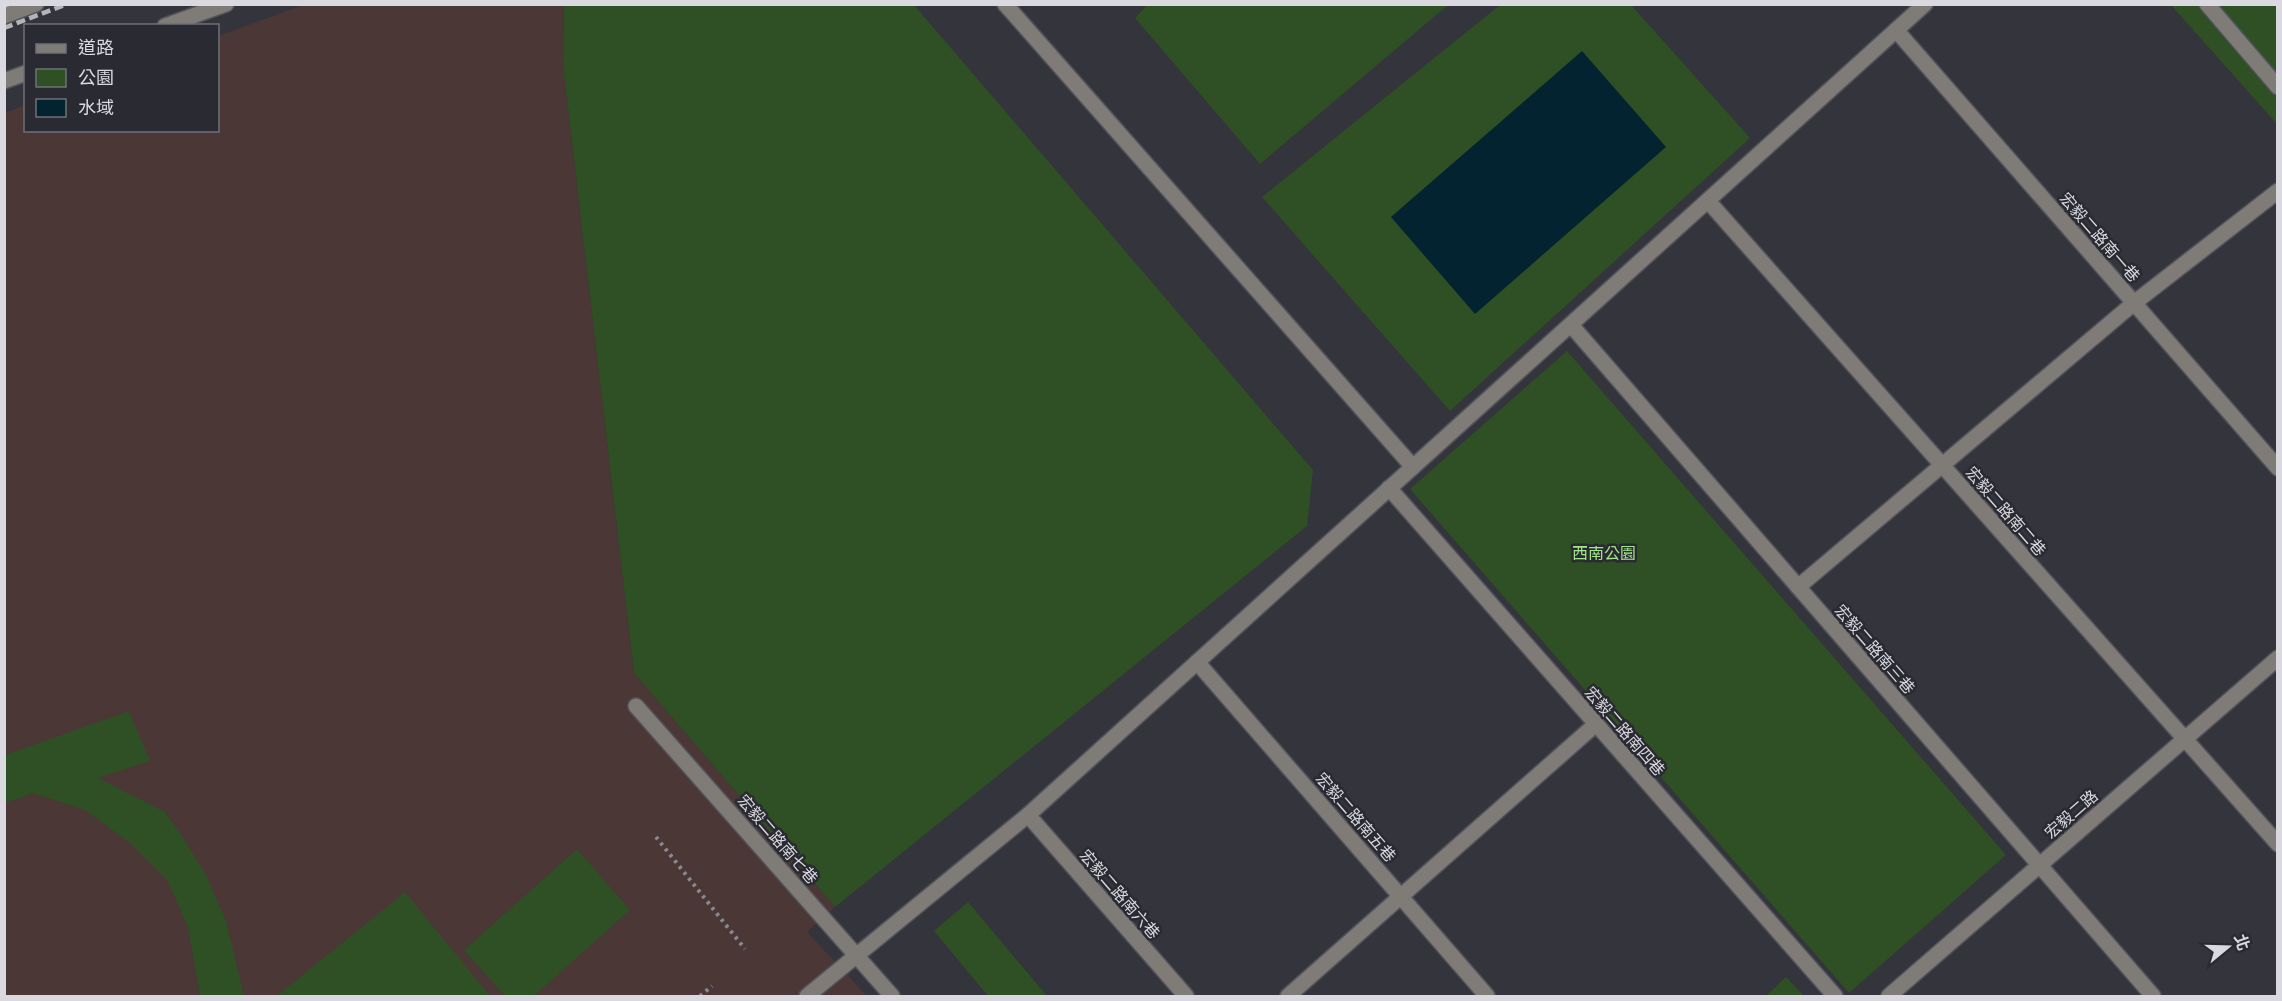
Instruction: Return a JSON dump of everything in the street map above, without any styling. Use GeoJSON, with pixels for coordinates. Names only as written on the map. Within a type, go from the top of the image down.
{"type":"FeatureCollection","features":[{"type":"Feature","properties":{"kind":"street"},"geometry":{"type":"LineString","coordinates":[[4,16],[36,4]]}},
{"type":"Feature","properties":{"kind":"street"},"geometry":{"type":"LineString","coordinates":[[171,24],[226,4]]}},
{"type":"Feature","properties":{"kind":"street"},"geometry":{"type":"LineString","coordinates":[[1005,4],[1413,467]]}},
{"type":"Feature","properties":{"kind":"street"},"geometry":{"type":"LineString","coordinates":[[807,996],[1028,815],[1925,4]]}},
{"type":"Feature","properties":{"kind":"street"},"geometry":{"type":"LineString","coordinates":[[2207,4],[2277,87]]}},
{"type":"Feature","properties":{"kind":"street","name":"宏毅二路南一巷"},"geometry":{"type":"LineString","coordinates":[[1896,30],[2277,468]]}},
{"type":"Feature","properties":{"kind":"street"},"geometry":{"type":"LineString","coordinates":[[4,81],[24,74]]}},
{"type":"Feature","properties":{"kind":"street"},"geometry":{"type":"LineString","coordinates":[[1798,587],[2133,303],[2277,191]]}},
{"type":"Feature","properties":{"kind":"street","name":"宏毅二路南二巷"},"geometry":{"type":"LineString","coordinates":[[1708,201],[2277,844]]}},
{"type":"Feature","properties":{"kind":"street","name":"宏毅二路南三巷"},"geometry":{"type":"LineString","coordinates":[[1571,325],[2153,996]]}},
{"type":"Feature","properties":{"kind":"street","name":"宏毅二路南四巷"},"geometry":{"type":"LineString","coordinates":[[1389,488],[1835,996]]}},
{"type":"Feature","properties":{"kind":"street","name":"宏毅二路"},"geometry":{"type":"LineString","coordinates":[[1888,996],[2277,658]]}},
{"type":"Feature","properties":{"kind":"street","name":"宏毅二路南五巷"},"geometry":{"type":"LineString","coordinates":[[1197,662],[1487,996]]}},
{"type":"Feature","properties":{"kind":"street","name":"宏毅二路南七巷"},"geometry":{"type":"LineString","coordinates":[[636,706],[892,996]]}},
{"type":"Feature","properties":{"kind":"street"},"geometry":{"type":"LineString","coordinates":[[1288,996],[1596,724]]}},
{"type":"Feature","properties":{"kind":"street","name":"宏毅二路南六巷"},"geometry":{"type":"LineString","coordinates":[[1028,815],[1186,996]]}},
{"type":"Feature","properties":{"kind":"path"},"geometry":{"type":"LineString","coordinates":[[656,837],[745,949]]}},
{"type":"Feature","properties":{"kind":"path"},"geometry":{"type":"LineString","coordinates":[[700,996],[712,986]]}},
{"type":"Feature","properties":{"kind":"shaded area"},"geometry":{"type":"Polygon","coordinates":[[[303,5],[564,5],[563,65],[634,673],[835,907],[807,932],[867,996],[5,996],[5,113],[24,105],[24,132],[219,132],[219,36],[303,5]]]}},
{"type":"Feature","properties":{"kind":"green space"},"geometry":{"type":"Polygon","coordinates":[[[564,5],[914,5],[1313,470],[1307,526],[835,907],[634,673],[563,65],[564,5]]]}},
{"type":"Feature","properties":{"kind":"green space"},"geometry":{"type":"Polygon","coordinates":[[[1147,5],[1448,5],[1260,164],[1135,18],[1147,5]]]}},
{"type":"Feature","properties":{"kind":"green space"},"geometry":{"type":"Polygon","coordinates":[[[1500,5],[1631,5],[1750,138],[1450,411],[1262,197],[1500,5]]]}},
{"type":"Feature","properties":{"kind":"green space"},"geometry":{"type":"Polygon","coordinates":[[[2171,5],[2277,5],[2277,124],[2171,5]]]}},
{"type":"Feature","properties":{"kind":"green space","name":"西南公園"},"geometry":{"type":"Polygon","coordinates":[[[1567,351],[2006,855],[1849,993],[1410,489],[1567,351]]]}},
{"type":"Feature","properties":{"kind":"green space"},"geometry":{"type":"Polygon","coordinates":[[[129,711],[150,761],[98,778],[165,812],[184,839],[206,875],[226,921],[244,996],[200,996],[188,927],[167,880],[130,843],[85,810],[33,793],[5,803],[5,755],[129,711]]]}},
{"type":"Feature","properties":{"kind":"green space"},"geometry":{"type":"Polygon","coordinates":[[[577,849],[630,910],[534,996],[505,996],[464,950],[577,849]]]}},
{"type":"Feature","properties":{"kind":"green space"},"geometry":{"type":"Polygon","coordinates":[[[405,892],[490,996],[277,996],[405,892]]]}},
{"type":"Feature","properties":{"kind":"green space"},"geometry":{"type":"Polygon","coordinates":[[[968,902],[1047,996],[988,996],[934,931],[968,902]]]}},
{"type":"Feature","properties":{"kind":"green space"},"geometry":{"type":"Polygon","coordinates":[[[1786,977],[1804,996],[1766,996],[1786,977]]]}},
{"type":"Feature","properties":{"kind":"water"},"geometry":{"type":"Polygon","coordinates":[[[1582,51],[1666,147],[1475,314],[1391,217],[1582,51]]]}},
{"type":"Feature","properties":{"kind":"railway"},"geometry":{"type":"LineString","coordinates":[[4,6],[9,4]]}},
{"type":"Feature","properties":{"kind":"railway"},"geometry":{"type":"LineString","coordinates":[[4,28],[67,4]]}}]}
